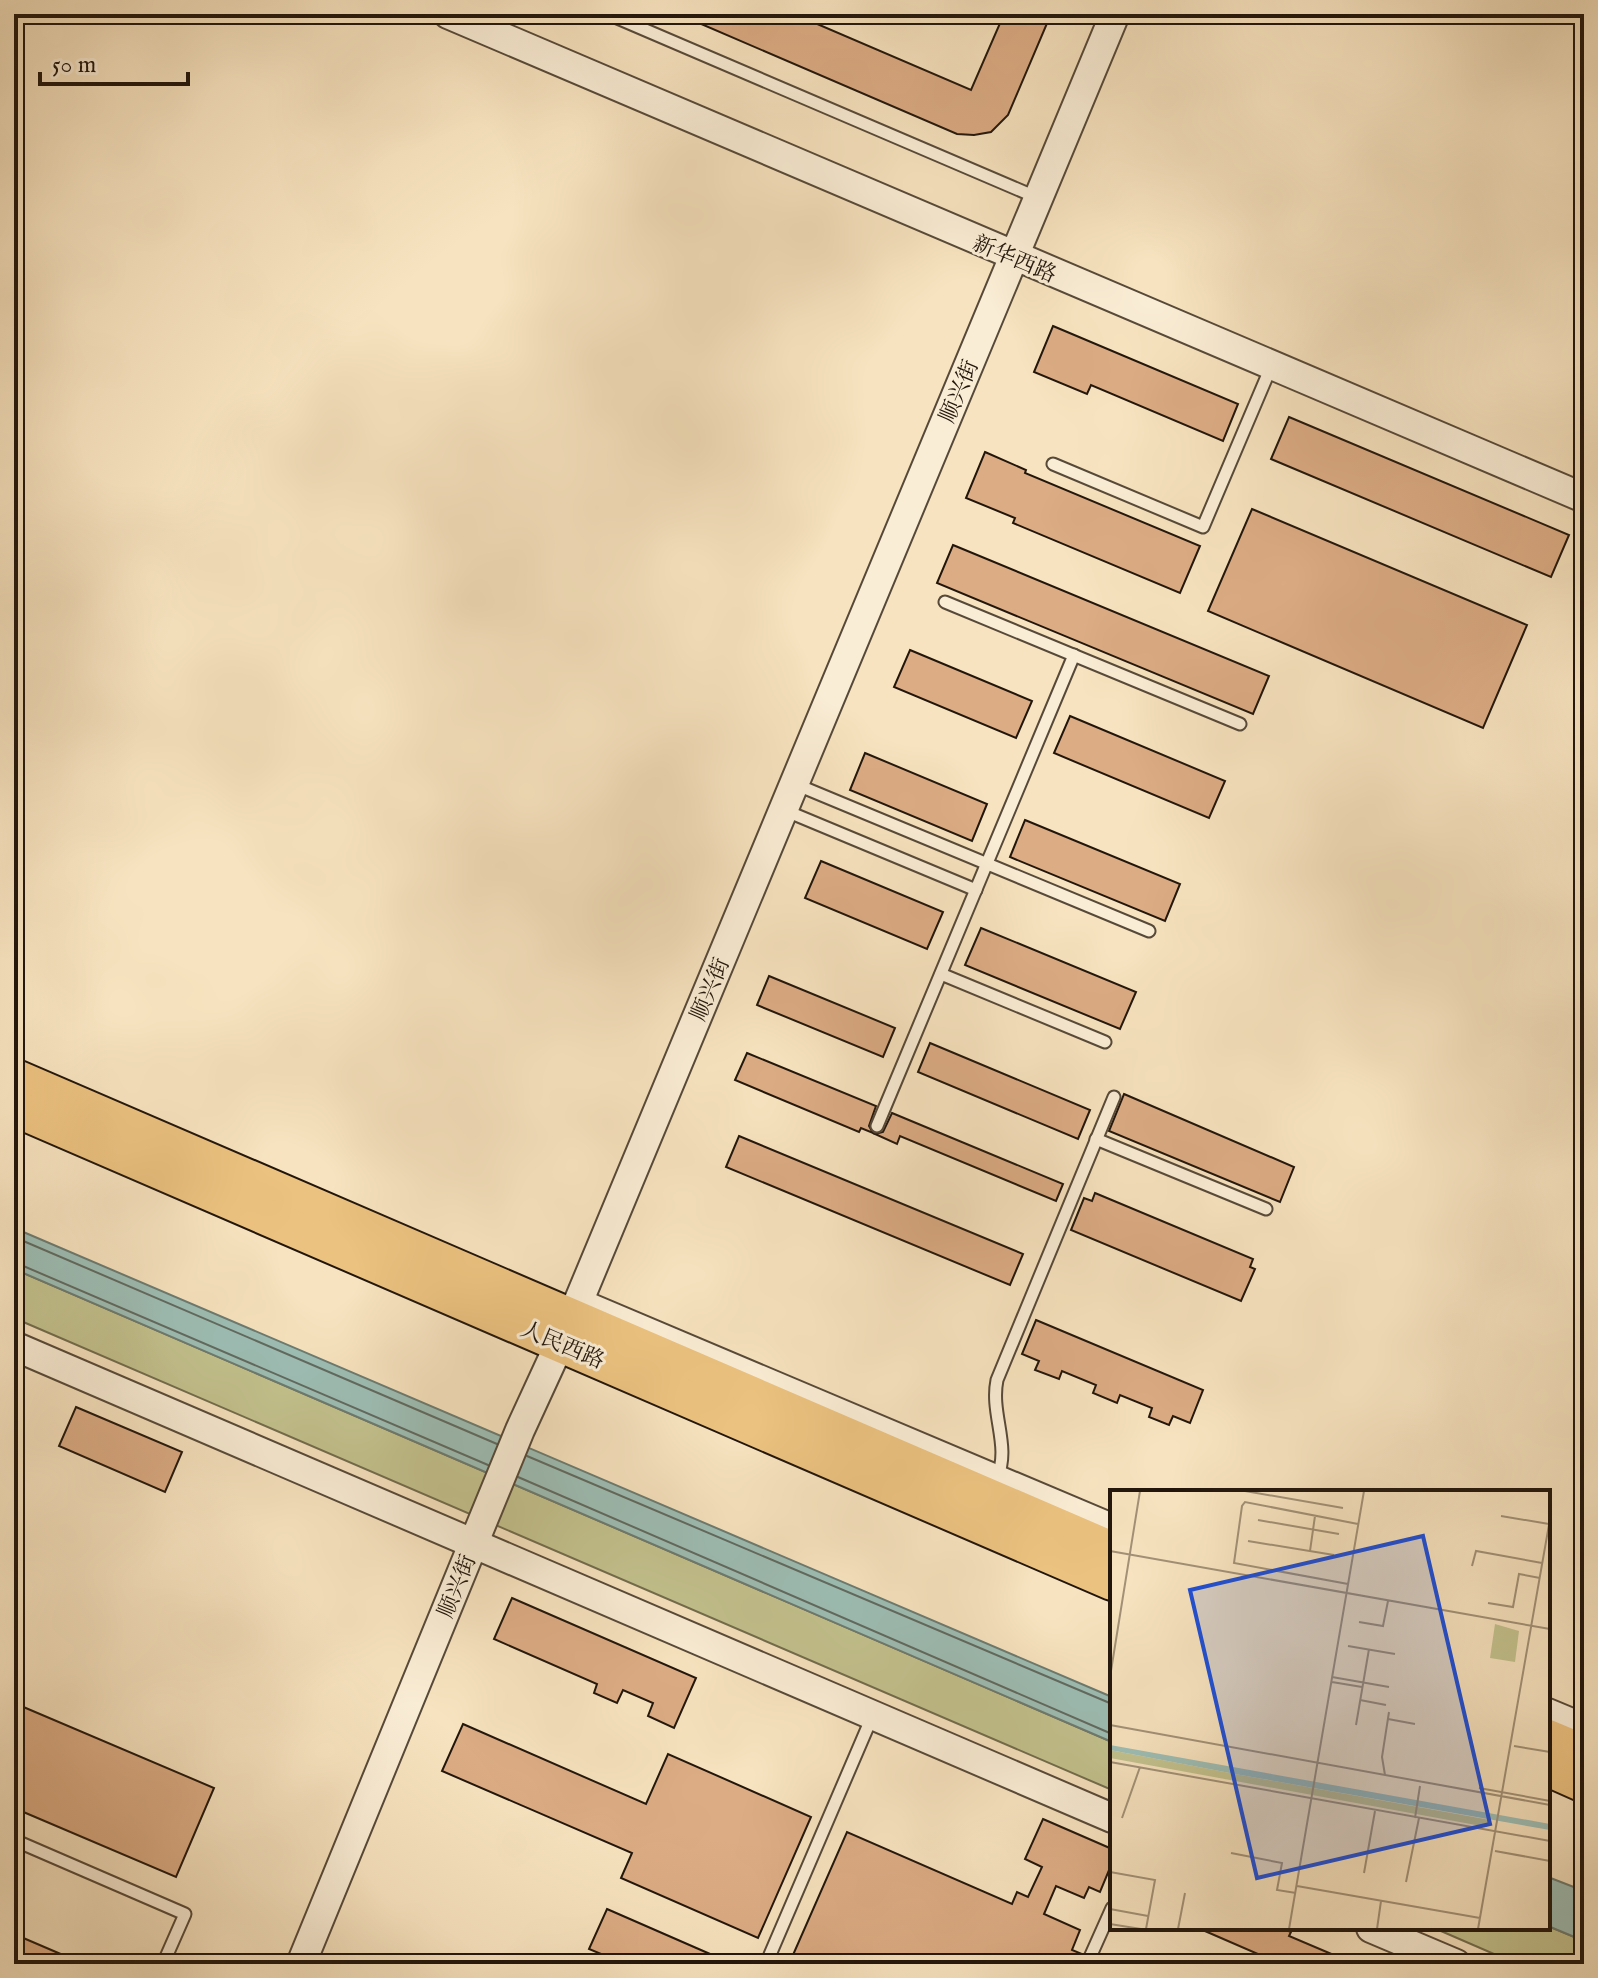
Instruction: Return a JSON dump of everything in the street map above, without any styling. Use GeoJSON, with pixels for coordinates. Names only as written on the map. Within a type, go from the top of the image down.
{"type":"FeatureCollection","features":[{"type":"Feature","properties":{"kind":"main road","name":"人民西路"},"geometry":{"type":"LineString","coordinates":[[14,1077],[571,1320],[1110,1581]]}},
{"type":"Feature","properties":{"kind":"main road","name":"人民西路"},"geometry":{"type":"LineString","coordinates":[[14,1108],[571,1320],[993,1488],[1110,1549]]}},
{"type":"Feature","properties":{"kind":"main road"},"geometry":{"type":"LineString","coordinates":[[1550,1739],[1584,1753]]}},
{"type":"Feature","properties":{"kind":"main road"},"geometry":{"type":"LineString","coordinates":[[1550,1769],[1584,1784]]}},
{"type":"Feature","properties":{"kind":"street","name":"新华西路"},"geometry":{"type":"LineString","coordinates":[[448,14],[1584,498]]}},
{"type":"Feature","properties":{"kind":"street","name":"顺兴街"},"geometry":{"type":"LineString","coordinates":[[301,1964],[497,1485],[571,1320],[1115,14]]}},
{"type":"Feature","properties":{"kind":"street"},"geometry":{"type":"LineString","coordinates":[[14,1346],[472,1546],[1110,1817]]}},
{"type":"Feature","properties":{"kind":"street"},"geometry":{"type":"LineString","coordinates":[[993,1488],[1110,1524]]}},
{"type":"Feature","properties":{"kind":"street"},"geometry":{"type":"LineString","coordinates":[[1550,1711],[1584,1725]]}},
{"type":"Feature","properties":{"kind":"street"},"geometry":{"type":"LineString","coordinates":[[1376,1930],[1456,1964]]}},
{"type":"Feature","properties":{"kind":"lane"},"geometry":{"type":"LineString","coordinates":[[608,14],[1038,199]]}},
{"type":"Feature","properties":{"kind":"lane"},"geometry":{"type":"LineString","coordinates":[[1053,464],[1203,527],[1271,366]]}},
{"type":"Feature","properties":{"kind":"lane"},"geometry":{"type":"LineString","coordinates":[[945,602],[1240,724]]}},
{"type":"Feature","properties":{"kind":"lane"},"geometry":{"type":"LineString","coordinates":[[877,1126],[1074,655]]}},
{"type":"Feature","properties":{"kind":"lane"},"geometry":{"type":"LineString","coordinates":[[794,783],[1149,931]]}},
{"type":"Feature","properties":{"kind":"lane"},"geometry":{"type":"LineString","coordinates":[[784,810],[976,890]]}},
{"type":"Feature","properties":{"kind":"lane"},"geometry":{"type":"LineString","coordinates":[[941,974],[1105,1042]]}},
{"type":"Feature","properties":{"kind":"lane"},"geometry":{"type":"LineString","coordinates":[[993,1488],[1003,1443],[995,1416],[997,1380],[1114,1097]]}},
{"type":"Feature","properties":{"kind":"lane"},"geometry":{"type":"LineString","coordinates":[[1096,1139],[1266,1209]]}},
{"type":"Feature","properties":{"kind":"lane"},"geometry":{"type":"LineString","coordinates":[[766,1964],[872,1717]]}},
{"type":"Feature","properties":{"kind":"lane"},"geometry":{"type":"LineString","coordinates":[[14,1840],[185,1914],[163,1964]]}},
{"type":"Feature","properties":{"kind":"lane"},"geometry":{"type":"LineString","coordinates":[[1087,1964],[1110,1912]]}},
{"type":"Feature","properties":{"kind":"shaded area"},"geometry":{"type":"Polygon","coordinates":[[[14,1269],[1110,1741],[1110,1789],[14,1318],[14,1269]]]}},
{"type":"Feature","properties":{"kind":"shaded area"},"geometry":{"type":"Polygon","coordinates":[[[1550,1927],[1584,1941],[1584,1964],[1517,1964],[1439,1930],[1550,1930],[1550,1927]]]}},
{"type":"Feature","properties":{"kind":"water"},"geometry":{"type":"Polygon","coordinates":[[[14,1228],[1110,1696],[1110,1741],[14,1269],[14,1228]]]}},
{"type":"Feature","properties":{"kind":"water"},"geometry":{"type":"Polygon","coordinates":[[[1550,1878],[1584,1891],[1584,1941],[1550,1927],[1550,1878]]]}},
{"type":"Feature","properties":{"kind":"building"},"geometry":{"type":"Polygon","coordinates":[[[678,14],[794,14],[971,90],[1004,14],[1051,14],[1008,115],[991,132],[974,135],[957,134],[678,14]]]}},
{"type":"Feature","properties":{"kind":"building"},"geometry":{"type":"Polygon","coordinates":[[[1053,326],[1238,404],[1223,441],[1091,385],[1087,394],[1034,372],[1053,326]]]}},
{"type":"Feature","properties":{"kind":"building"},"geometry":{"type":"Polygon","coordinates":[[[1289,417],[1569,535],[1551,577],[1271,459],[1289,417]]]}},
{"type":"Feature","properties":{"kind":"building"},"geometry":{"type":"Polygon","coordinates":[[[985,452],[1026,470],[1025,473],[1200,546],[1180,593],[1013,523],[1015,518],[966,498],[985,452]]]}},
{"type":"Feature","properties":{"kind":"building"},"geometry":{"type":"Polygon","coordinates":[[[1252,509],[1527,625],[1483,728],[1208,611],[1252,509]]]}},
{"type":"Feature","properties":{"kind":"building"},"geometry":{"type":"Polygon","coordinates":[[[953,545],[1269,676],[1253,714],[937,583],[953,545]]]}},
{"type":"Feature","properties":{"kind":"building"},"geometry":{"type":"Polygon","coordinates":[[[910,650],[1032,701],[1016,738],[894,687],[910,650]]]}},
{"type":"Feature","properties":{"kind":"building"},"geometry":{"type":"Polygon","coordinates":[[[1070,716],[1225,781],[1209,818],[1054,753],[1070,716]]]}},
{"type":"Feature","properties":{"kind":"building"},"geometry":{"type":"Polygon","coordinates":[[[865,753],[987,804],[972,841],[850,790],[865,753]]]}},
{"type":"Feature","properties":{"kind":"building"},"geometry":{"type":"Polygon","coordinates":[[[1025,820],[1180,884],[1165,921],[1010,857],[1025,820]]]}},
{"type":"Feature","properties":{"kind":"building"},"geometry":{"type":"Polygon","coordinates":[[[821,861],[943,912],[927,949],[805,898],[821,861]]]}},
{"type":"Feature","properties":{"kind":"building"},"geometry":{"type":"Polygon","coordinates":[[[981,928],[1136,992],[1120,1029],[965,965],[981,928]]]}},
{"type":"Feature","properties":{"kind":"building"},"geometry":{"type":"Polygon","coordinates":[[[769,976],[895,1028],[883,1057],[757,1005],[769,976]]]}},
{"type":"Feature","properties":{"kind":"building"},"geometry":{"type":"Polygon","coordinates":[[[930,1043],[1090,1110],[1078,1139],[918,1072],[930,1043]]]}},
{"type":"Feature","properties":{"kind":"building"},"geometry":{"type":"Polygon","coordinates":[[[747,1053],[876,1106],[869,1126],[873,1133],[861,1128],[859,1132],[735,1080],[747,1053]]]}},
{"type":"Feature","properties":{"kind":"building"},"geometry":{"type":"Polygon","coordinates":[[[1124,1094],[1294,1167],[1280,1202],[1109,1131],[1124,1094]]]}},
{"type":"Feature","properties":{"kind":"building"},"geometry":{"type":"Polygon","coordinates":[[[892,1113],[1063,1184],[1056,1201],[900,1136],[897,1144],[875,1134],[883,1132],[892,1113]]]}},
{"type":"Feature","properties":{"kind":"building"},"geometry":{"type":"Polygon","coordinates":[[[739,1136],[1023,1254],[1010,1285],[726,1167],[739,1136]]]}},
{"type":"Feature","properties":{"kind":"building"},"geometry":{"type":"Polygon","coordinates":[[[1095,1193],[1253,1259],[1250,1267],[1255,1269],[1241,1301],[1071,1230],[1084,1198],[1092,1201],[1095,1193]]]}},
{"type":"Feature","properties":{"kind":"building"},"geometry":{"type":"Polygon","coordinates":[[[1036,1320],[1203,1390],[1190,1423],[1173,1416],[1169,1425],[1149,1417],[1152,1408],[1120,1395],[1117,1403],[1093,1393],[1096,1385],[1062,1371],[1059,1379],[1035,1370],[1039,1361],[1022,1354],[1036,1320]]]}},
{"type":"Feature","properties":{"kind":"building"},"geometry":{"type":"Polygon","coordinates":[[[76,1407],[182,1452],[165,1492],[59,1446],[76,1407]]]}},
{"type":"Feature","properties":{"kind":"building"},"geometry":{"type":"Polygon","coordinates":[[[512,1598],[696,1678],[674,1728],[648,1716],[653,1703],[623,1690],[617,1703],[594,1693],[597,1684],[494,1639],[512,1598]]]}},
{"type":"Feature","properties":{"kind":"building"},"geometry":{"type":"Polygon","coordinates":[[[14,1703],[214,1788],[176,1877],[14,1808],[14,1703]]]}},
{"type":"Feature","properties":{"kind":"building"},"geometry":{"type":"Polygon","coordinates":[[[463,1724],[646,1804],[668,1754],[811,1817],[758,1938],[621,1878],[632,1853],[442,1771],[463,1724]]]}},
{"type":"Feature","properties":{"kind":"building"},"geometry":{"type":"Polygon","coordinates":[[[1043,1819],[1110,1848],[1110,1868],[1100,1892],[1089,1887],[1084,1898],[1056,1886],[1044,1914],[1080,1930],[1072,1950],[1082,1954],[1079,1964],[789,1964],[847,1832],[1012,1904],[1017,1892],[1028,1897],[1042,1867],[1025,1859],[1043,1819]]]}},
{"type":"Feature","properties":{"kind":"building"},"geometry":{"type":"Polygon","coordinates":[[[607,1909],[733,1964],[625,1964],[589,1949],[607,1909]]]}},
{"type":"Feature","properties":{"kind":"building"},"geometry":{"type":"Polygon","coordinates":[[[1203,1930],[1286,1930],[1291,1932],[1289,1936],[1355,1964],[1281,1964],[1203,1930]]]}},
{"type":"Feature","properties":{"kind":"building"},"geometry":{"type":"Polygon","coordinates":[[[14,1934],[84,1964],[14,1964],[14,1934]]]}}]}
